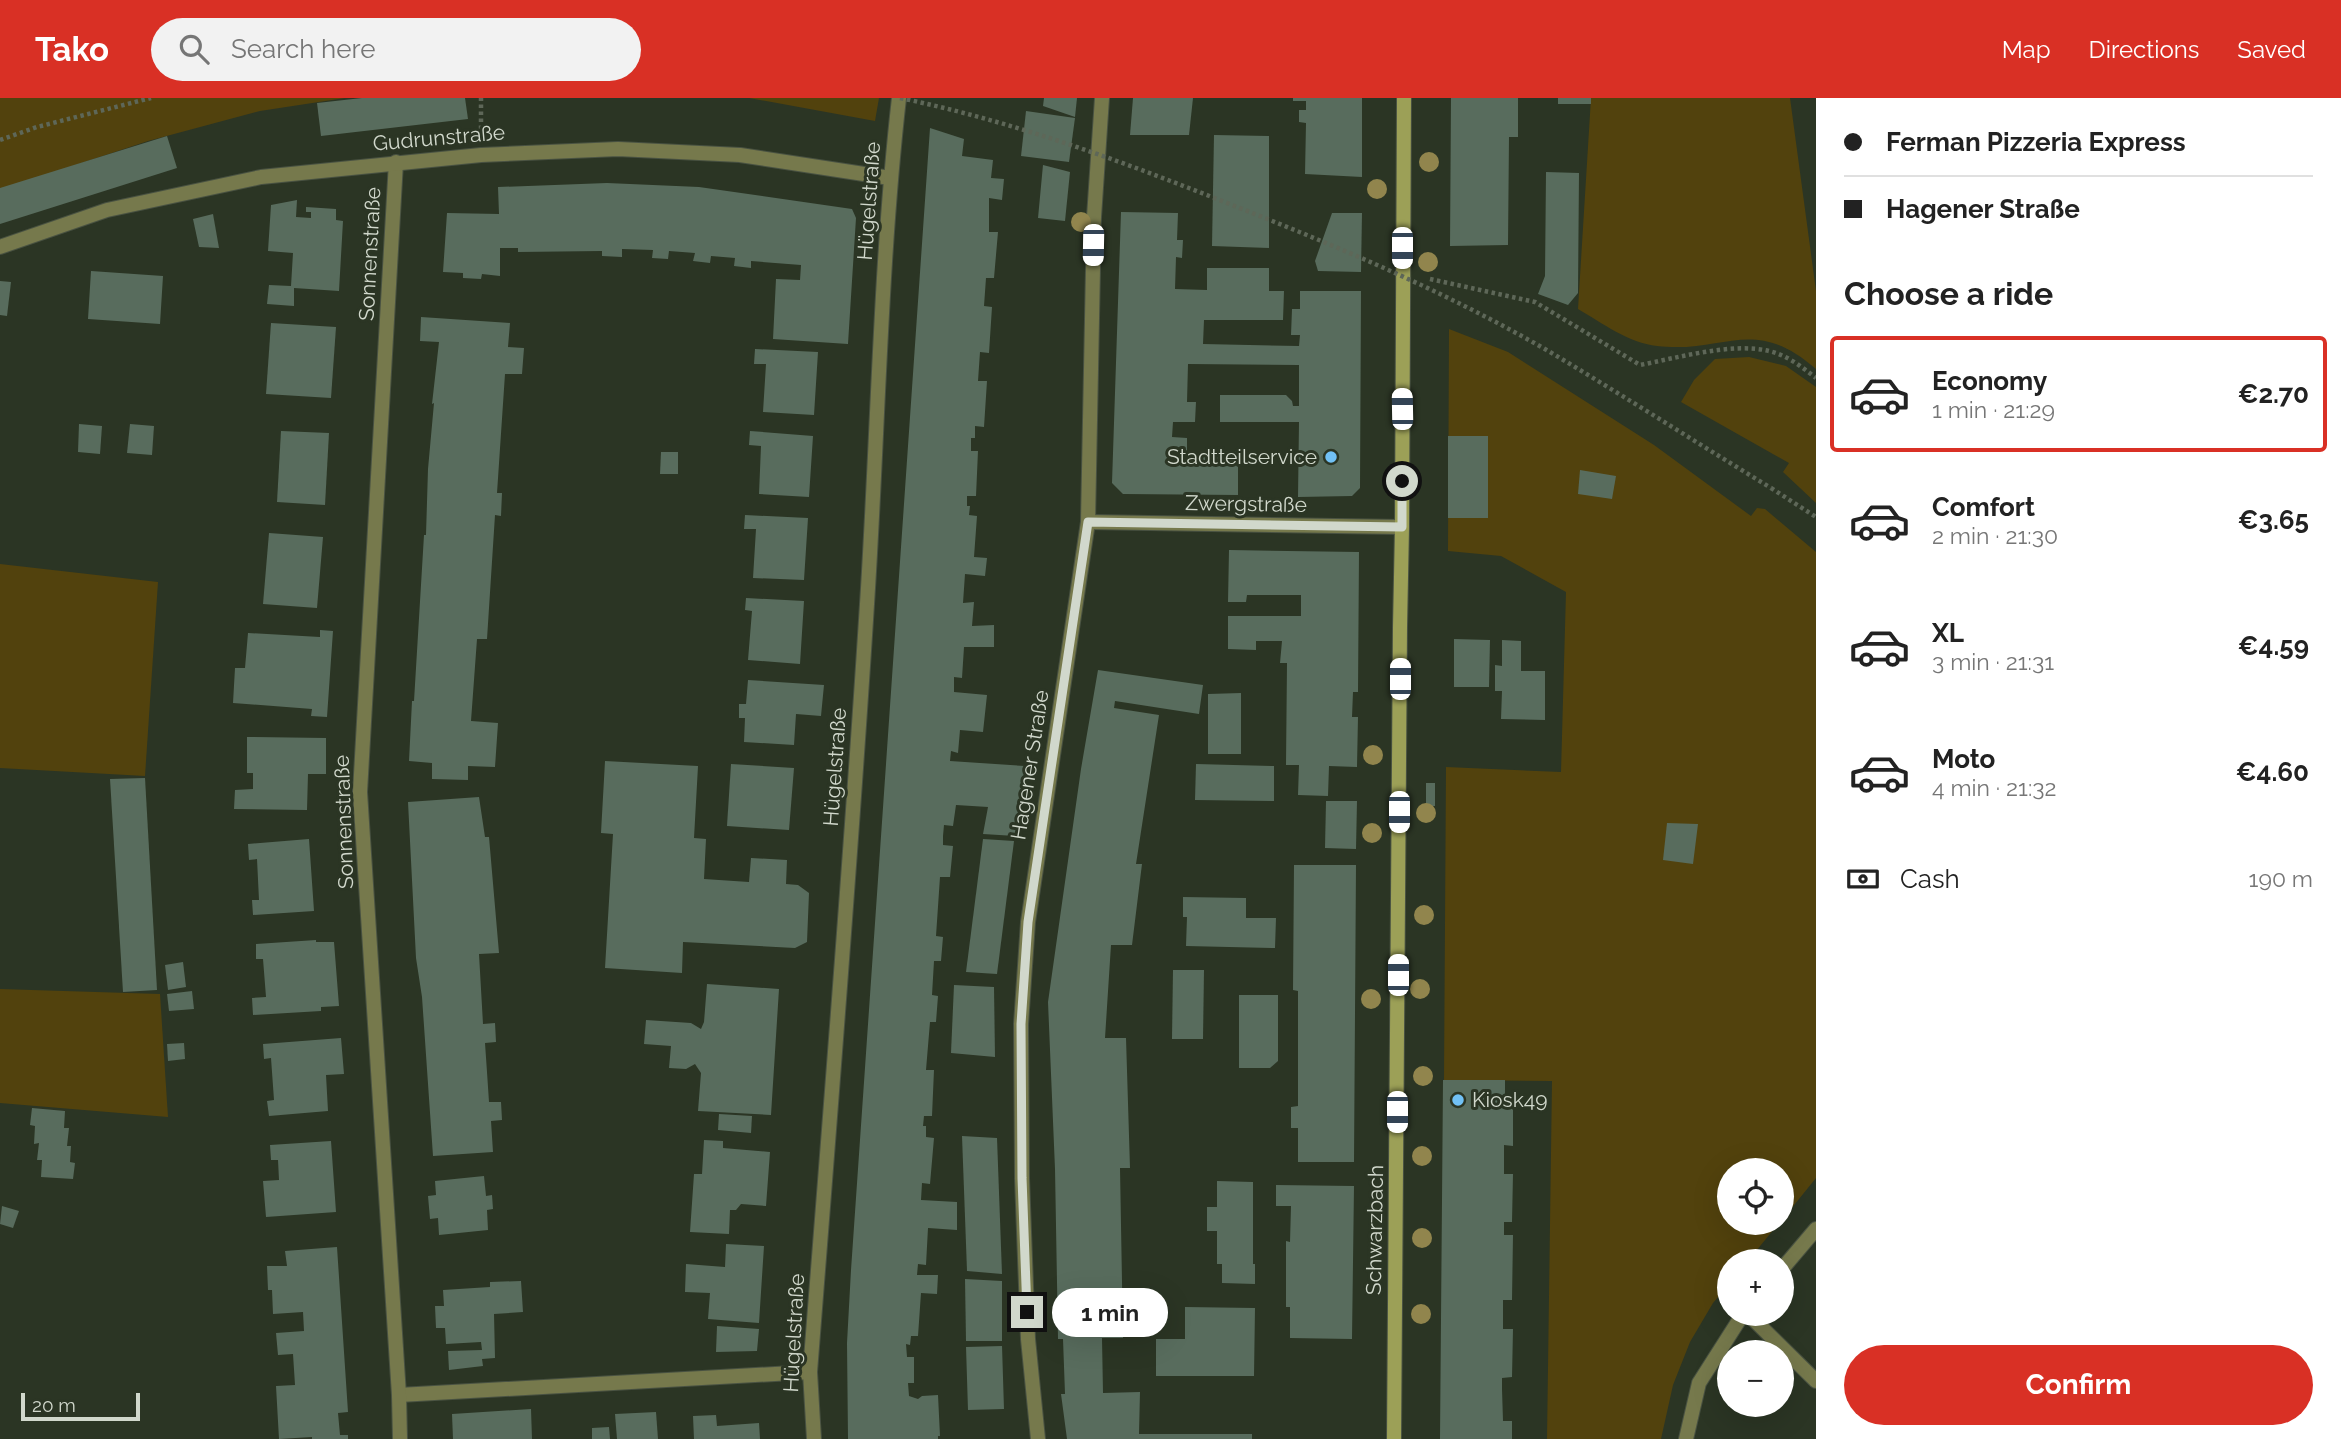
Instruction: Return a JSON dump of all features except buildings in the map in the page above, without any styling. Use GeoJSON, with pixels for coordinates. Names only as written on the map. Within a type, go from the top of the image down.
{"type":"FeatureCollection","features":[{"type":"Feature","properties":{"kind":"street","name":"Hügelstraße"},"geometry":{"type":"LineString","coordinates":[[814,1439],[810,1372],[848,889],[890,178],[900,98]]}},
{"type":"Feature","properties":{"kind":"street","name":"Hagener Straße"},"geometry":{"type":"LineString","coordinates":[[1038,1439],[1028,1339],[1022,1178],[1021,1024],[1028,922],[1088,522],[1094,217],[1102,98]]}},
{"type":"Feature","properties":{"kind":"street","name":"Schwarzbach"},"geometry":{"type":"LineString","coordinates":[[1394,1439],[1400,627],[1408,274],[1404,98]]}},
{"type":"Feature","properties":{"kind":"street","name":"Gudrunstraße"},"geometry":{"type":"LineString","coordinates":[[0,247],[107,210],[261,177],[507,153],[618,149],[740,155],[890,178]]}},
{"type":"Feature","properties":{"kind":"street","name":"Sonnenstraße"},"geometry":{"type":"LineString","coordinates":[[396,162],[360,792],[400,1439]]}},
{"type":"Feature","properties":{"kind":"street","name":"Zwergstraße"},"geometry":{"type":"LineString","coordinates":[[1088,522],[1402,527]]}},
{"type":"Feature","properties":{"kind":"street"},"geometry":{"type":"LineString","coordinates":[[1794,1255],[1816,1229]]}},
{"type":"Feature","properties":{"kind":"street"},"geometry":{"type":"LineString","coordinates":[[1686,1439],[1699,1383],[1737,1326]]}},
{"type":"Feature","properties":{"kind":"street"},"geometry":{"type":"LineString","coordinates":[[1758,1326],[1816,1381]]}},
{"type":"Feature","properties":{"kind":"street"},"geometry":{"type":"LineString","coordinates":[[399,1395],[810,1372]]}},
{"type":"Feature","properties":{"kind":"path"},"geometry":{"type":"LineString","coordinates":[[0,140],[37,127],[151,98]]}},
{"type":"Feature","properties":{"kind":"path"},"geometry":{"type":"LineString","coordinates":[[900,98],[1039,134],[1138,168],[1311,236],[1455,301],[1549,352],[1816,517]]}},
{"type":"Feature","properties":{"kind":"path"},"geometry":{"type":"LineString","coordinates":[[1427,278],[1535,302],[1640,365],[1726,349],[1769,351],[1798,363],[1816,378]]}},
{"type":"Feature","properties":{"kind":"shaded area"},"geometry":{"type":"Polygon","coordinates":[[[0,98],[345,98],[260,111],[148,141],[0,190],[0,98]]]}},
{"type":"Feature","properties":{"kind":"shaded area"},"geometry":{"type":"Polygon","coordinates":[[[749,98],[879,98],[875,121],[749,98]]]}},
{"type":"Feature","properties":{"kind":"shaded area"},"geometry":{"type":"Polygon","coordinates":[[[1591,98],[1790,98],[1816,291],[1816,369],[1774,343],[1756,340],[1681,347],[1647,344],[1616,332],[1578,309],[1591,98]]]}},
{"type":"Feature","properties":{"kind":"shaded area"},"geometry":{"type":"Polygon","coordinates":[[[1449,329],[1508,352],[1654,445],[1751,516],[1757,508],[1765,509],[1816,552],[1816,1178],[1794,1205],[1794,1158],[1717,1158],[1717,1235],[1769,1235],[1758,1249],[1717,1249],[1717,1298],[1690,1342],[1673,1385],[1661,1439],[1547,1439],[1552,1081],[1444,1080],[1446,767],[1561,772],[1566,592],[1501,556],[1448,551],[1449,329]]]}},
{"type":"Feature","properties":{"kind":"shaded area"},"geometry":{"type":"Polygon","coordinates":[[[1749,357],[1786,366],[1816,387],[1816,503],[1783,472],[1789,463],[1681,402],[1694,380],[1715,359],[1749,357]]]}},
{"type":"Feature","properties":{"kind":"shaded area"},"geometry":{"type":"Polygon","coordinates":[[[0,564],[158,582],[145,776],[0,768],[0,564]]]}},
{"type":"Feature","properties":{"kind":"shaded area"},"geometry":{"type":"Polygon","coordinates":[[[0,989],[160,994],[168,1117],[0,1103],[0,989]]]}},
{"type":"Feature","properties":{"kind":"place","name":"Stadtteilservice"},"geometry":{"type":"Point","coordinates":[1331,457]}},
{"type":"Feature","properties":{"kind":"place","name":"Kiosk49"},"geometry":{"type":"Point","coordinates":[1458,1100]}},
{"type":"Feature","properties":{"kind":"route"},"geometry":{"type":"LineString","coordinates":[[1027,1312],[1022,1178],[1021,1024],[1028,922],[1088,522],[1402,527],[1402,481]]}}]}
